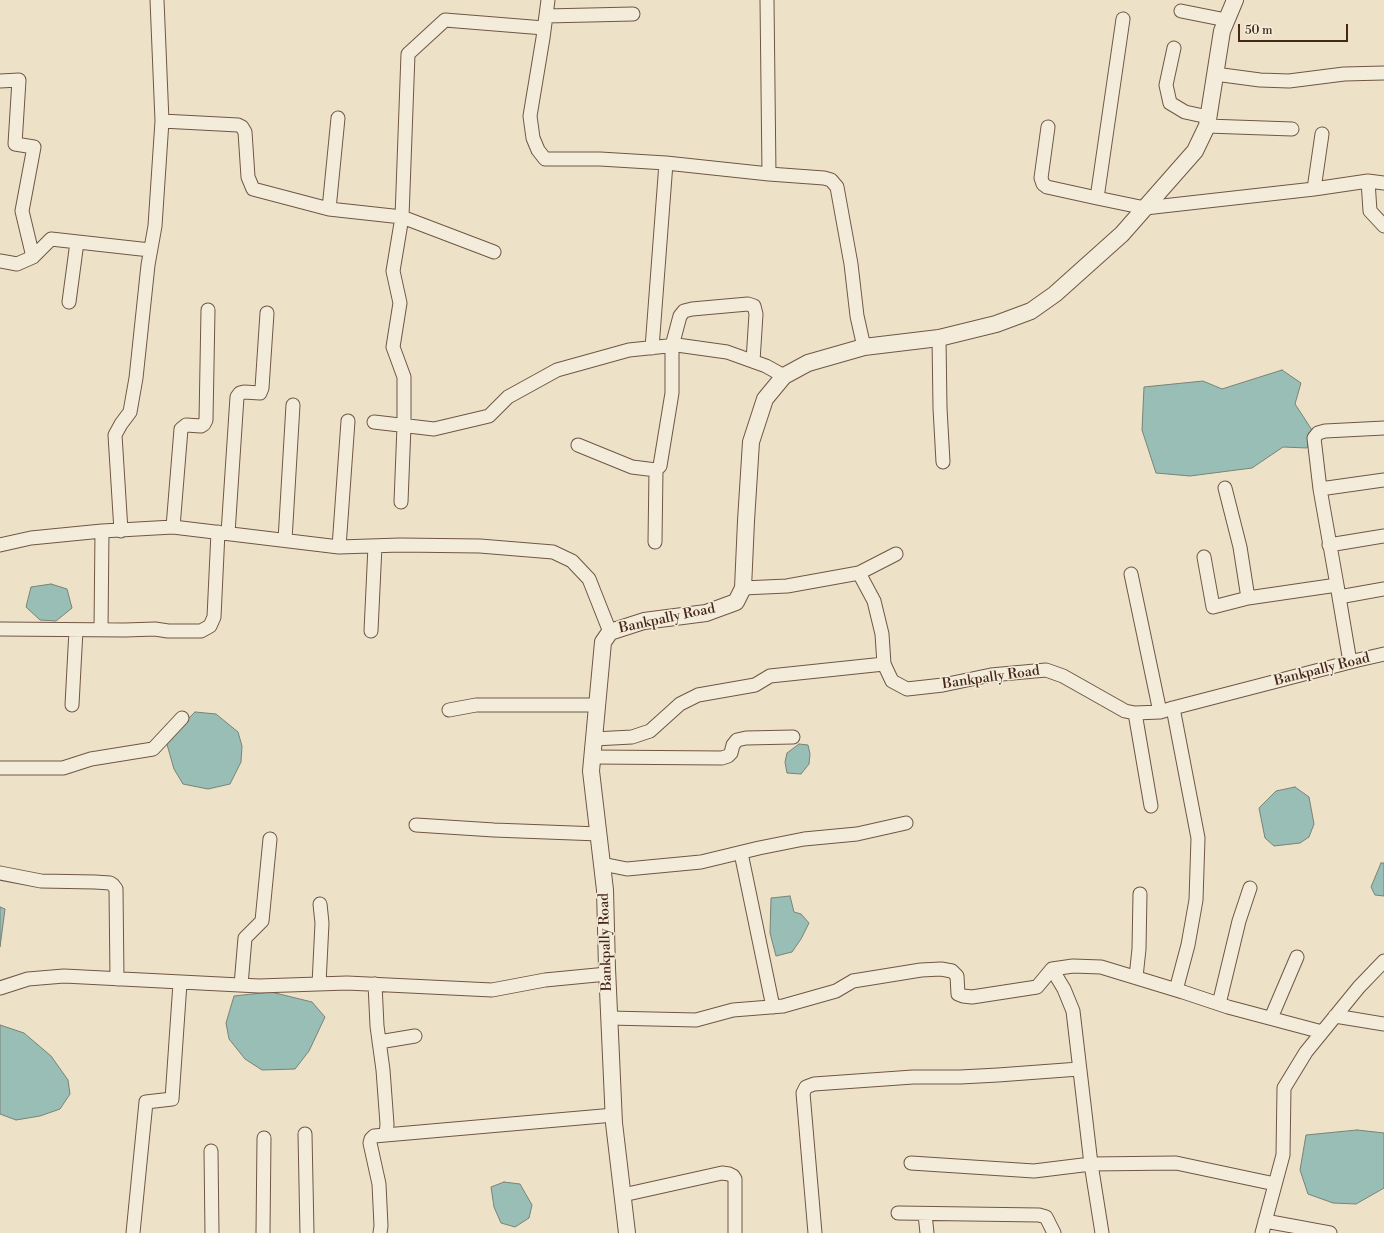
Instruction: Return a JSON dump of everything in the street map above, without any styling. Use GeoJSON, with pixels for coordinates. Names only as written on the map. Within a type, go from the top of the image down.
{"type":"FeatureCollection","features":[{"type":"Feature","properties":{"kind":"street"},"geometry":{"type":"LineString","coordinates":[[121,530],[115,435],[130,412],[136,378],[150,250],[155,226],[162,121],[157,0]]}},
{"type":"Feature","properties":{"kind":"street"},"geometry":{"type":"LineString","coordinates":[[548,0],[530,116],[533,138],[538,150],[545,158],[600,159],[666,164],[824,178],[831,180],[837,187],[851,264],[857,316],[864,347]]}},
{"type":"Feature","properties":{"kind":"street"},"geometry":{"type":"LineString","coordinates":[[766,0],[769,174]]}},
{"type":"Feature","properties":{"kind":"street"},"geometry":{"type":"LineString","coordinates":[[896,554],[859,573],[787,586],[743,588],[751,442],[766,399],[784,376],[808,363],[864,347],[939,338],[996,324],[1031,311],[1055,294],[1122,234],[1195,151],[1208,122],[1222,31],[1235,0]]}},
{"type":"Feature","properties":{"kind":"street"},"geometry":{"type":"LineString","coordinates":[[1182,11],[1226,20]]}},
{"type":"Feature","properties":{"kind":"street"},"geometry":{"type":"LineString","coordinates":[[401,502],[404,377],[393,347],[400,303],[393,271],[402,217],[408,54],[445,20],[545,22],[633,14]]}},
{"type":"Feature","properties":{"kind":"street"},"geometry":{"type":"LineString","coordinates":[[1097,198],[1123,19]]}},
{"type":"Feature","properties":{"kind":"street"},"geometry":{"type":"LineString","coordinates":[[1174,48],[1166,85],[1170,104],[1208,122],[1292,128]]}},
{"type":"Feature","properties":{"kind":"street"},"geometry":{"type":"LineString","coordinates":[[1215,74],[1260,80],[1289,81],[1344,74],[1384,73]]}},
{"type":"Feature","properties":{"kind":"street"},"geometry":{"type":"LineString","coordinates":[[0,81],[19,80],[15,144],[34,147],[22,211],[33,257]]}},
{"type":"Feature","properties":{"kind":"street"},"geometry":{"type":"LineString","coordinates":[[329,209],[338,118]]}},
{"type":"Feature","properties":{"kind":"street"},"geometry":{"type":"LineString","coordinates":[[162,121],[238,125],[242,127],[245,132],[248,177],[253,189],[329,209],[402,217],[494,252]]}},
{"type":"Feature","properties":{"kind":"street"},"geometry":{"type":"LineString","coordinates":[[1048,127],[1041,178],[1043,184],[1047,187],[1145,208],[1314,190],[1368,181],[1384,183]]}},
{"type":"Feature","properties":{"kind":"street"},"geometry":{"type":"LineString","coordinates":[[1314,190],[1322,134]]}},
{"type":"Feature","properties":{"kind":"street"},"geometry":{"type":"LineString","coordinates":[[652,348],[666,164]]}},
{"type":"Feature","properties":{"kind":"street"},"geometry":{"type":"LineString","coordinates":[[1368,181],[1370,211],[1384,226]]}},
{"type":"Feature","properties":{"kind":"street"},"geometry":{"type":"LineString","coordinates":[[0,261],[17,264],[33,257],[51,239],[150,250]]}},
{"type":"Feature","properties":{"kind":"street"},"geometry":{"type":"LineString","coordinates":[[68,302],[77,242]]}},
{"type":"Feature","properties":{"kind":"street"},"geometry":{"type":"LineString","coordinates":[[656,542],[656,470],[660,466],[672,393],[672,346],[680,316],[684,311],[692,309],[748,304],[754,306],[756,314],[753,361]]}},
{"type":"Feature","properties":{"kind":"street"},"geometry":{"type":"LineString","coordinates":[[173,527],[181,429],[186,425],[201,426],[206,420],[208,310]]}},
{"type":"Feature","properties":{"kind":"street"},"geometry":{"type":"LineString","coordinates":[[0,629],[125,630],[154,628],[201,631],[210,626],[214,617],[237,397],[240,393],[244,392],[260,393],[262,388],[267,313]]}},
{"type":"Feature","properties":{"kind":"street"},"geometry":{"type":"LineString","coordinates":[[939,338],[940,408],[943,462]]}},
{"type":"Feature","properties":{"kind":"street"},"geometry":{"type":"LineString","coordinates":[[374,422],[434,429],[489,416],[508,397],[557,370],[629,350],[677,345],[727,352],[766,366],[784,376]]}},
{"type":"Feature","properties":{"kind":"street"},"geometry":{"type":"LineString","coordinates":[[285,540],[293,405]]}},
{"type":"Feature","properties":{"kind":"street"},"geometry":{"type":"LineString","coordinates":[[339,547],[348,421]]}},
{"type":"Feature","properties":{"kind":"street"},"geometry":{"type":"LineString","coordinates":[[1350,662],[1320,489],[1314,438],[1318,433],[1384,428]]}},
{"type":"Feature","properties":{"kind":"street"},"geometry":{"type":"LineString","coordinates":[[578,446],[632,467],[656,470]]}},
{"type":"Feature","properties":{"kind":"street"},"geometry":{"type":"LineString","coordinates":[[1320,489],[1384,480]]}},
{"type":"Feature","properties":{"kind":"street"},"geometry":{"type":"LineString","coordinates":[[1225,488],[1240,547],[1248,598]]}},
{"type":"Feature","properties":{"kind":"street"},"geometry":{"type":"LineString","coordinates":[[0,546],[31,538],[102,531],[173,527],[339,547],[400,545],[480,546],[553,552],[572,561],[589,579],[610,632]]}},
{"type":"Feature","properties":{"kind":"street"},"geometry":{"type":"LineString","coordinates":[[101,630],[102,531]]}},
{"type":"Feature","properties":{"kind":"street"},"geometry":{"type":"LineString","coordinates":[[1330,544],[1384,536]]}},
{"type":"Feature","properties":{"kind":"street"},"geometry":{"type":"LineString","coordinates":[[371,631],[375,546]]}},
{"type":"Feature","properties":{"kind":"street"},"geometry":{"type":"LineString","coordinates":[[1204,557],[1213,607],[1248,598],[1384,588]]}},
{"type":"Feature","properties":{"kind":"street","name":"Bankpally Road"},"geometry":{"type":"LineString","coordinates":[[859,573],[874,601],[882,634],[884,664],[892,681],[907,689],[943,685],[991,675],[1046,670],[1062,676],[1125,711],[1135,714],[1160,712],[1384,654]]}},
{"type":"Feature","properties":{"kind":"street"},"geometry":{"type":"LineString","coordinates":[[1131,574],[1160,712]]}},
{"type":"Feature","properties":{"kind":"street","name":"Bankpally Road"},"geometry":{"type":"LineString","coordinates":[[627,1233],[614,1115],[607,974],[605,890],[591,770],[603,642],[610,632],[644,621],[706,613],[736,602],[743,588]]}},
{"type":"Feature","properties":{"kind":"street"},"geometry":{"type":"LineString","coordinates":[[72,704],[76,630]]}},
{"type":"Feature","properties":{"kind":"street"},"geometry":{"type":"LineString","coordinates":[[594,740],[632,736],[650,731],[680,704],[698,695],[755,685],[770,676],[884,664]]}},
{"type":"Feature","properties":{"kind":"street"},"geometry":{"type":"LineString","coordinates":[[449,710],[476,705],[597,705]]}},
{"type":"Feature","properties":{"kind":"street"},"geometry":{"type":"LineString","coordinates":[[1173,708],[1198,838],[1196,900],[1188,945],[1176,990]]}},
{"type":"Feature","properties":{"kind":"street"},"geometry":{"type":"LineString","coordinates":[[1135,714],[1151,806]]}},
{"type":"Feature","properties":{"kind":"street"},"geometry":{"type":"LineString","coordinates":[[0,768],[63,768],[91,759],[153,749],[182,718]]}},
{"type":"Feature","properties":{"kind":"street"},"geometry":{"type":"LineString","coordinates":[[593,756],[722,758],[731,753],[733,745],[737,740],[746,738],[793,737]]}},
{"type":"Feature","properties":{"kind":"street"},"geometry":{"type":"LineString","coordinates":[[602,864],[627,869],[701,862],[804,839],[857,834],[906,823]]}},
{"type":"Feature","properties":{"kind":"street"},"geometry":{"type":"LineString","coordinates":[[416,825],[599,834]]}},
{"type":"Feature","properties":{"kind":"street"},"geometry":{"type":"LineString","coordinates":[[241,985],[245,938],[262,921],[270,839]]}},
{"type":"Feature","properties":{"kind":"street"},"geometry":{"type":"LineString","coordinates":[[741,852],[773,1007]]}},
{"type":"Feature","properties":{"kind":"street"},"geometry":{"type":"LineString","coordinates":[[0,873],[41,881],[95,882],[110,883],[113,885],[116,889],[117,979]]}},
{"type":"Feature","properties":{"kind":"street"},"geometry":{"type":"LineString","coordinates":[[1219,1004],[1250,888]]}},
{"type":"Feature","properties":{"kind":"street"},"geometry":{"type":"LineString","coordinates":[[1136,977],[1139,948],[1140,894]]}},
{"type":"Feature","properties":{"kind":"street"},"geometry":{"type":"LineString","coordinates":[[319,984],[322,923],[320,904]]}},
{"type":"Feature","properties":{"kind":"street"},"geometry":{"type":"LineString","coordinates":[[1271,1018],[1297,957]]}},
{"type":"Feature","properties":{"kind":"street"},"geometry":{"type":"LineString","coordinates":[[1330,1233],[1264,1227],[1283,1155],[1284,1088],[1306,1052],[1359,987],[1384,961]]}},
{"type":"Feature","properties":{"kind":"street"},"geometry":{"type":"LineString","coordinates":[[609,1018],[696,1020],[733,1010],[783,1006],[836,991],[853,981],[921,970],[941,969],[952,971],[957,976],[958,994],[972,997],[1037,987],[1052,969],[1074,966],[1101,967],[1219,1004],[1322,1032]]}},
{"type":"Feature","properties":{"kind":"street"},"geometry":{"type":"LineString","coordinates":[[1052,969],[1064,989],[1073,1011],[1091,1164],[1102,1233]]}},
{"type":"Feature","properties":{"kind":"street"},"geometry":{"type":"LineString","coordinates":[[0,988],[28,980],[64,976],[260,986],[347,983],[492,990],[545,980],[607,974]]}},
{"type":"Feature","properties":{"kind":"street"},"geometry":{"type":"LineString","coordinates":[[1370,976],[1384,976]]}},
{"type":"Feature","properties":{"kind":"street"},"geometry":{"type":"LineString","coordinates":[[133,1233],[146,1102],[172,1099],[180,983]]}},
{"type":"Feature","properties":{"kind":"street"},"geometry":{"type":"LineString","coordinates":[[375,984],[377,1026],[383,1070],[387,1124],[386,1135]]}},
{"type":"Feature","properties":{"kind":"street"},"geometry":{"type":"LineString","coordinates":[[1335,1016],[1384,1024]]}},
{"type":"Feature","properties":{"kind":"street"},"geometry":{"type":"LineString","coordinates":[[380,1042],[415,1036]]}},
{"type":"Feature","properties":{"kind":"street"},"geometry":{"type":"LineString","coordinates":[[815,1233],[803,1093],[806,1087],[814,1084],[905,1077],[991,1076],[1079,1069]]}},
{"type":"Feature","properties":{"kind":"street"},"geometry":{"type":"LineString","coordinates":[[380,1233],[379,1184],[370,1143],[370,1139],[374,1136],[614,1115]]}},
{"type":"Feature","properties":{"kind":"street"},"geometry":{"type":"LineString","coordinates":[[305,1134],[307,1233]]}},
{"type":"Feature","properties":{"kind":"street"},"geometry":{"type":"LineString","coordinates":[[263,1233],[264,1138]]}},
{"type":"Feature","properties":{"kind":"street"},"geometry":{"type":"LineString","coordinates":[[211,1151],[212,1233]]}},
{"type":"Feature","properties":{"kind":"street"},"geometry":{"type":"LineString","coordinates":[[911,1163],[1034,1171],[1091,1164],[1176,1163],[1275,1184]]}},
{"type":"Feature","properties":{"kind":"street"},"geometry":{"type":"LineString","coordinates":[[623,1195],[722,1173],[728,1174],[733,1176],[735,1179],[735,1233]]}},
{"type":"Feature","properties":{"kind":"street"},"geometry":{"type":"LineString","coordinates":[[898,1213],[1039,1215],[1046,1217],[1054,1233]]}},
{"type":"Feature","properties":{"kind":"street"},"geometry":{"type":"LineString","coordinates":[[925,1214],[927,1233]]}},
{"type":"Feature","properties":{"kind":"water"},"geometry":{"type":"Polygon","coordinates":[[[1282,370],[1301,383],[1295,404],[1312,430],[1307,448],[1283,447],[1252,468],[1190,476],[1156,473],[1142,430],[1144,387],[1203,381],[1222,389],[1282,370]]]}},
{"type":"Feature","properties":{"kind":"water"},"geometry":{"type":"Polygon","coordinates":[[[51,584],[67,589],[72,608],[56,621],[40,620],[26,607],[31,587],[51,584]]]}},
{"type":"Feature","properties":{"kind":"water"},"geometry":{"type":"Polygon","coordinates":[[[195,712],[216,714],[238,732],[242,746],[241,762],[230,784],[208,789],[183,784],[174,769],[166,741],[195,712]]]}},
{"type":"Feature","properties":{"kind":"water"},"geometry":{"type":"Polygon","coordinates":[[[799,744],[808,745],[810,754],[809,764],[801,774],[787,773],[785,762],[787,753],[799,744]]]}},
{"type":"Feature","properties":{"kind":"water"},"geometry":{"type":"Polygon","coordinates":[[[1295,787],[1309,797],[1314,824],[1309,837],[1300,843],[1274,846],[1265,838],[1259,808],[1276,791],[1295,787]]]}},
{"type":"Feature","properties":{"kind":"water"},"geometry":{"type":"Polygon","coordinates":[[[1381,863],[1384,863],[1384,896],[1375,895],[1371,887],[1381,863]]]}},
{"type":"Feature","properties":{"kind":"water"},"geometry":{"type":"Polygon","coordinates":[[[790,896],[794,912],[801,914],[809,923],[792,952],[776,956],[770,933],[771,898],[790,896]]]}},
{"type":"Feature","properties":{"kind":"water"},"geometry":{"type":"Polygon","coordinates":[[[0,907],[5,909],[0,947],[0,907]]]}},
{"type":"Feature","properties":{"kind":"water"},"geometry":{"type":"Polygon","coordinates":[[[271,992],[312,1002],[325,1017],[309,1051],[295,1069],[262,1070],[245,1059],[229,1039],[226,1023],[234,996],[271,992]]]}},
{"type":"Feature","properties":{"kind":"water"},"geometry":{"type":"Polygon","coordinates":[[[0,1025],[24,1033],[51,1056],[68,1080],[70,1094],[60,1109],[40,1116],[16,1120],[0,1114],[0,1025]]]}},
{"type":"Feature","properties":{"kind":"water"},"geometry":{"type":"Polygon","coordinates":[[[1357,1130],[1384,1133],[1384,1188],[1356,1204],[1333,1203],[1308,1194],[1300,1170],[1306,1135],[1357,1130]]]}},
{"type":"Feature","properties":{"kind":"water"},"geometry":{"type":"Polygon","coordinates":[[[504,1182],[520,1184],[532,1205],[529,1218],[515,1227],[501,1223],[494,1207],[491,1187],[504,1182]]]}}]}
